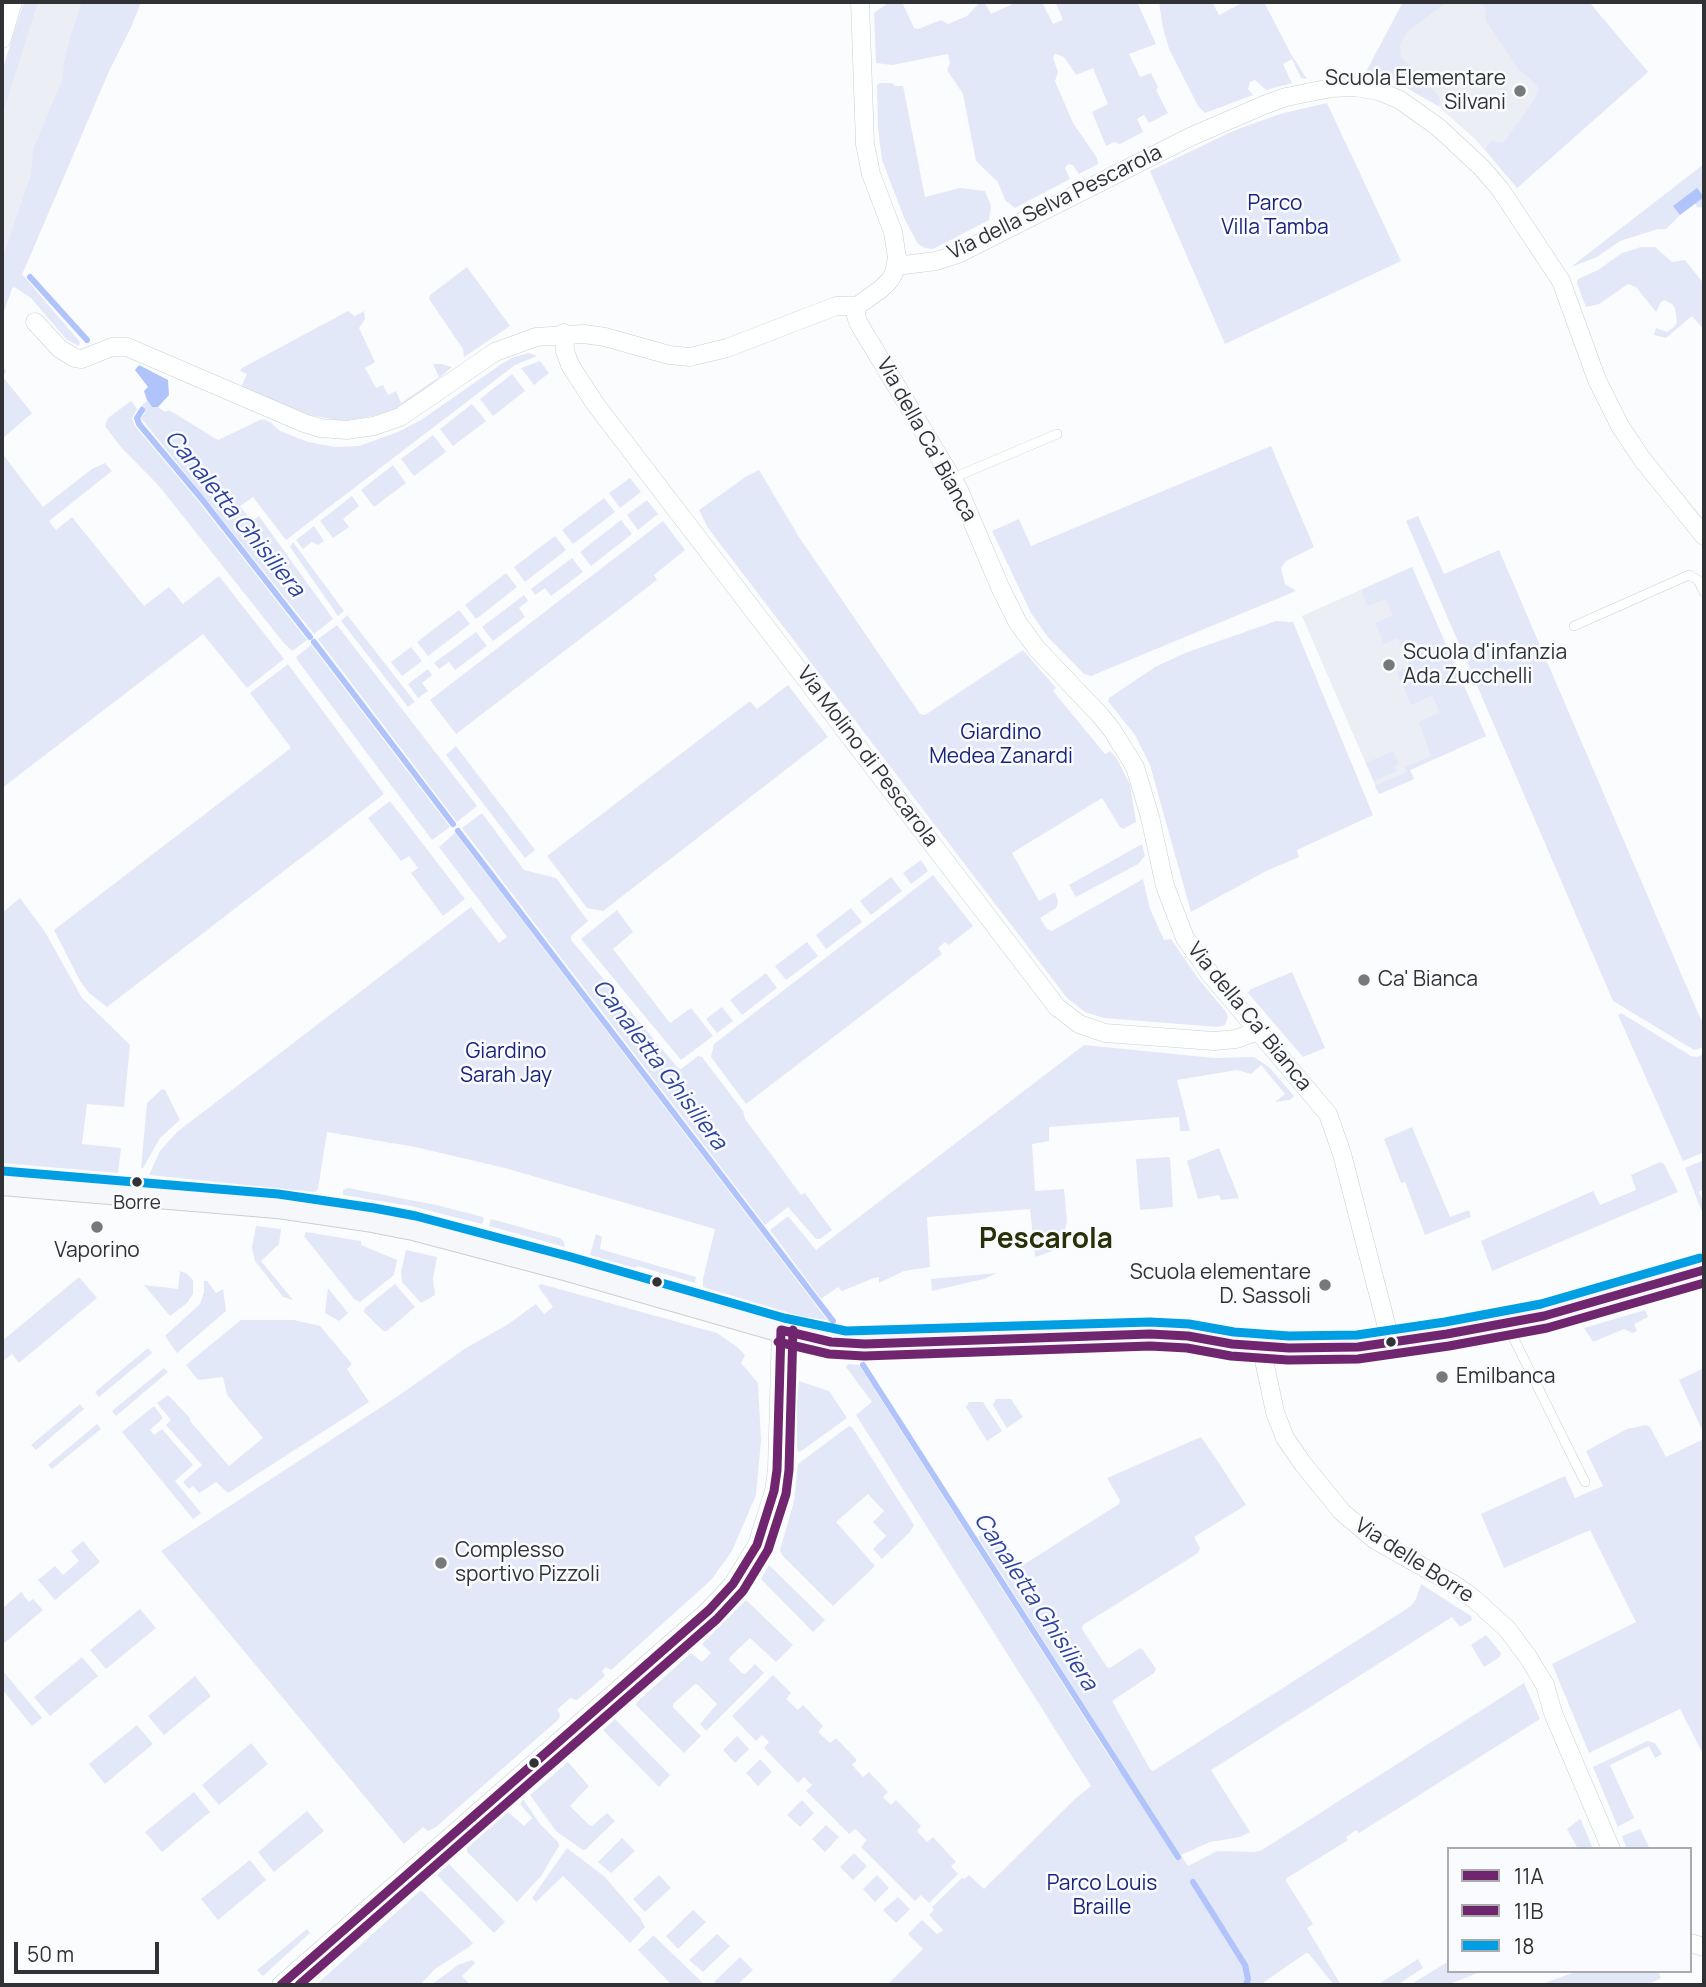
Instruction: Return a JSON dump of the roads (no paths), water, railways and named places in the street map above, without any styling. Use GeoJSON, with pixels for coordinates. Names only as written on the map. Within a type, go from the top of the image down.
{"type":"FeatureCollection","features":[{"type":"Feature","properties":{"kind":"main road"},"geometry":{"type":"LineString","coordinates":[[2,1183],[256,1204],[355,1217],[485,1246],[781,1331],[831,1342],[865,1344],[1150,1334],[1261,1346],[1336,1348],[1391,1343],[1506,1324],[1581,1307],[1704,1270]]}},
{"type":"Feature","properties":{"kind":"street"},"geometry":{"type":"LineString","coordinates":[[2,38],[13,2]]}},
{"type":"Feature","properties":{"kind":"street"},"geometry":{"type":"LineString","coordinates":[[35,322],[60,349],[75,358],[85,358],[112,346],[127,347],[304,423],[320,428],[347,430],[374,426],[400,417],[482,360],[510,345],[536,337],[595,335],[669,355],[690,357],[727,348],[836,306],[857,306],[890,280],[896,266],[893,232],[864,144],[860,2]]}},
{"type":"Feature","properties":{"kind":"street","name":"Via della Selva Pescarola"},"geometry":{"type":"LineString","coordinates":[[896,266],[936,261],[958,254],[1190,137],[1286,97],[1331,88],[1355,87],[1378,91],[1400,100],[1431,122],[1500,188],[1561,281],[1597,380],[1620,426],[1648,467],[1704,536]]}},
{"type":"Feature","properties":{"kind":"street","name":"Via della Ca' Bianca"},"geometry":{"type":"LineString","coordinates":[[857,306],[855,313],[859,324],[953,478],[1018,623],[1037,649],[1100,715],[1131,760],[1144,794],[1170,901],[1181,930],[1211,975],[1331,1119],[1359,1215],[1391,1343]]}},
{"type":"Feature","properties":{"kind":"street","name":"Via Molino di Pescarola"},"geometry":{"type":"LineString","coordinates":[[564,334],[569,365],[596,405],[1057,1007],[1079,1024],[1105,1033],[1214,1041],[1236,1039],[1258,1031]]}},
{"type":"Feature","properties":{"kind":"street"},"geometry":{"type":"LineString","coordinates":[[281,1985],[726,1592],[757,1545],[774,1491],[781,1331]]}},
{"type":"Feature","properties":{"kind":"street","name":"Via delle Borre"},"geometry":{"type":"LineString","coordinates":[[1261,1346],[1275,1412],[1285,1438],[1342,1512],[1375,1541],[1455,1586],[1489,1611],[1513,1635],[1545,1685],[1553,1713],[1610,1847]]}},
{"type":"Feature","properties":{"kind":"lane"},"geometry":{"type":"LineString","coordinates":[[953,478],[1057,434]]}},
{"type":"Feature","properties":{"kind":"lane"},"geometry":{"type":"LineString","coordinates":[[1574,626],[1689,575],[1698,580],[1704,592]]}},
{"type":"Feature","properties":{"kind":"lane"},"geometry":{"type":"LineString","coordinates":[[1506,1324],[1585,1482]]}},
{"type":"Feature","properties":{"kind":"water"},"geometry":{"type":"Polygon","coordinates":[[[1697,188],[1704,197],[1680,215],[1673,206],[1697,188]]]}},
{"type":"Feature","properties":{"kind":"water"},"geometry":{"type":"Polygon","coordinates":[[[139,365],[168,380],[169,395],[158,407],[152,407],[147,400],[144,391],[148,387],[135,370],[139,365]]]}},
{"type":"Feature","properties":{"kind":"waterway","name":"Canaletta Ghisiliera"},"geometry":{"type":"LineString","coordinates":[[30,277],[87,340]]}},
{"type":"Feature","properties":{"kind":"waterway","name":"Canaletta Ghisiliera"},"geometry":{"type":"LineString","coordinates":[[142,410],[137,418],[139,424],[310,637]]}},
{"type":"Feature","properties":{"kind":"waterway","name":"Canaletta Ghisiliera"},"geometry":{"type":"LineString","coordinates":[[314,642],[453,824]]}},
{"type":"Feature","properties":{"kind":"waterway","name":"Canaletta Ghisiliera"},"geometry":{"type":"LineString","coordinates":[[458,831],[833,1321]]}},
{"type":"Feature","properties":{"kind":"waterway","name":"Canaletta Ghisiliera"},"geometry":{"type":"LineString","coordinates":[[863,1365],[1178,1857]]}},
{"type":"Feature","properties":{"kind":"waterway","name":"Canaletta Ghisiliera"},"geometry":{"type":"LineString","coordinates":[[1193,1882],[1245,1965],[1248,1979],[1246,1985]]}},
{"type":"Feature","properties":{"kind":"place","name":"Scuola Elementare Silvani"},"geometry":{"type":"Point","coordinates":[1520,91]}},
{"type":"Feature","properties":{"kind":"place","name":"Scuola d'infanzia Ada Zucchelli"},"geometry":{"type":"Point","coordinates":[1389,665]}},
{"type":"Feature","properties":{"kind":"place","name":"Ca' Bianca"},"geometry":{"type":"Point","coordinates":[1364,980]}},
{"type":"Feature","properties":{"kind":"place","name":"Borre"},"geometry":{"type":"Point","coordinates":[137,1182]}},
{"type":"Feature","properties":{"kind":"place","name":"Vaporino"},"geometry":{"type":"Point","coordinates":[97,1227]}},
{"type":"Feature","properties":{"kind":"place","name":"Scuola elementare D. Sassoli"},"geometry":{"type":"Point","coordinates":[1325,1285]}},
{"type":"Feature","properties":{"kind":"place","name":"Emilbanca"},"geometry":{"type":"Point","coordinates":[1442,1377]}},
{"type":"Feature","properties":{"kind":"place","name":"Complesso sportivo Pizzoli"},"geometry":{"type":"Point","coordinates":[441,1563]}},
{"type":"Feature","properties":{"kind":"district","name":"Pescarola"},"geometry":{"type":"Point","coordinates":[1046,1240]}},
{"type":"Feature","properties":{"kind":"park label","name":"Parco Villa Tamba"},"geometry":{"type":"Point","coordinates":[1275,216]}},
{"type":"Feature","properties":{"kind":"park label","name":"Giardino Medea Zanardi"},"geometry":{"type":"Point","coordinates":[1001,745]}},
{"type":"Feature","properties":{"kind":"park label","name":"Giardino Sarah Jay"},"geometry":{"type":"Point","coordinates":[506,1064]}},
{"type":"Feature","properties":{"kind":"park label","name":"Parco Louis Braille"},"geometry":{"type":"Point","coordinates":[1102,1896]}}]}
